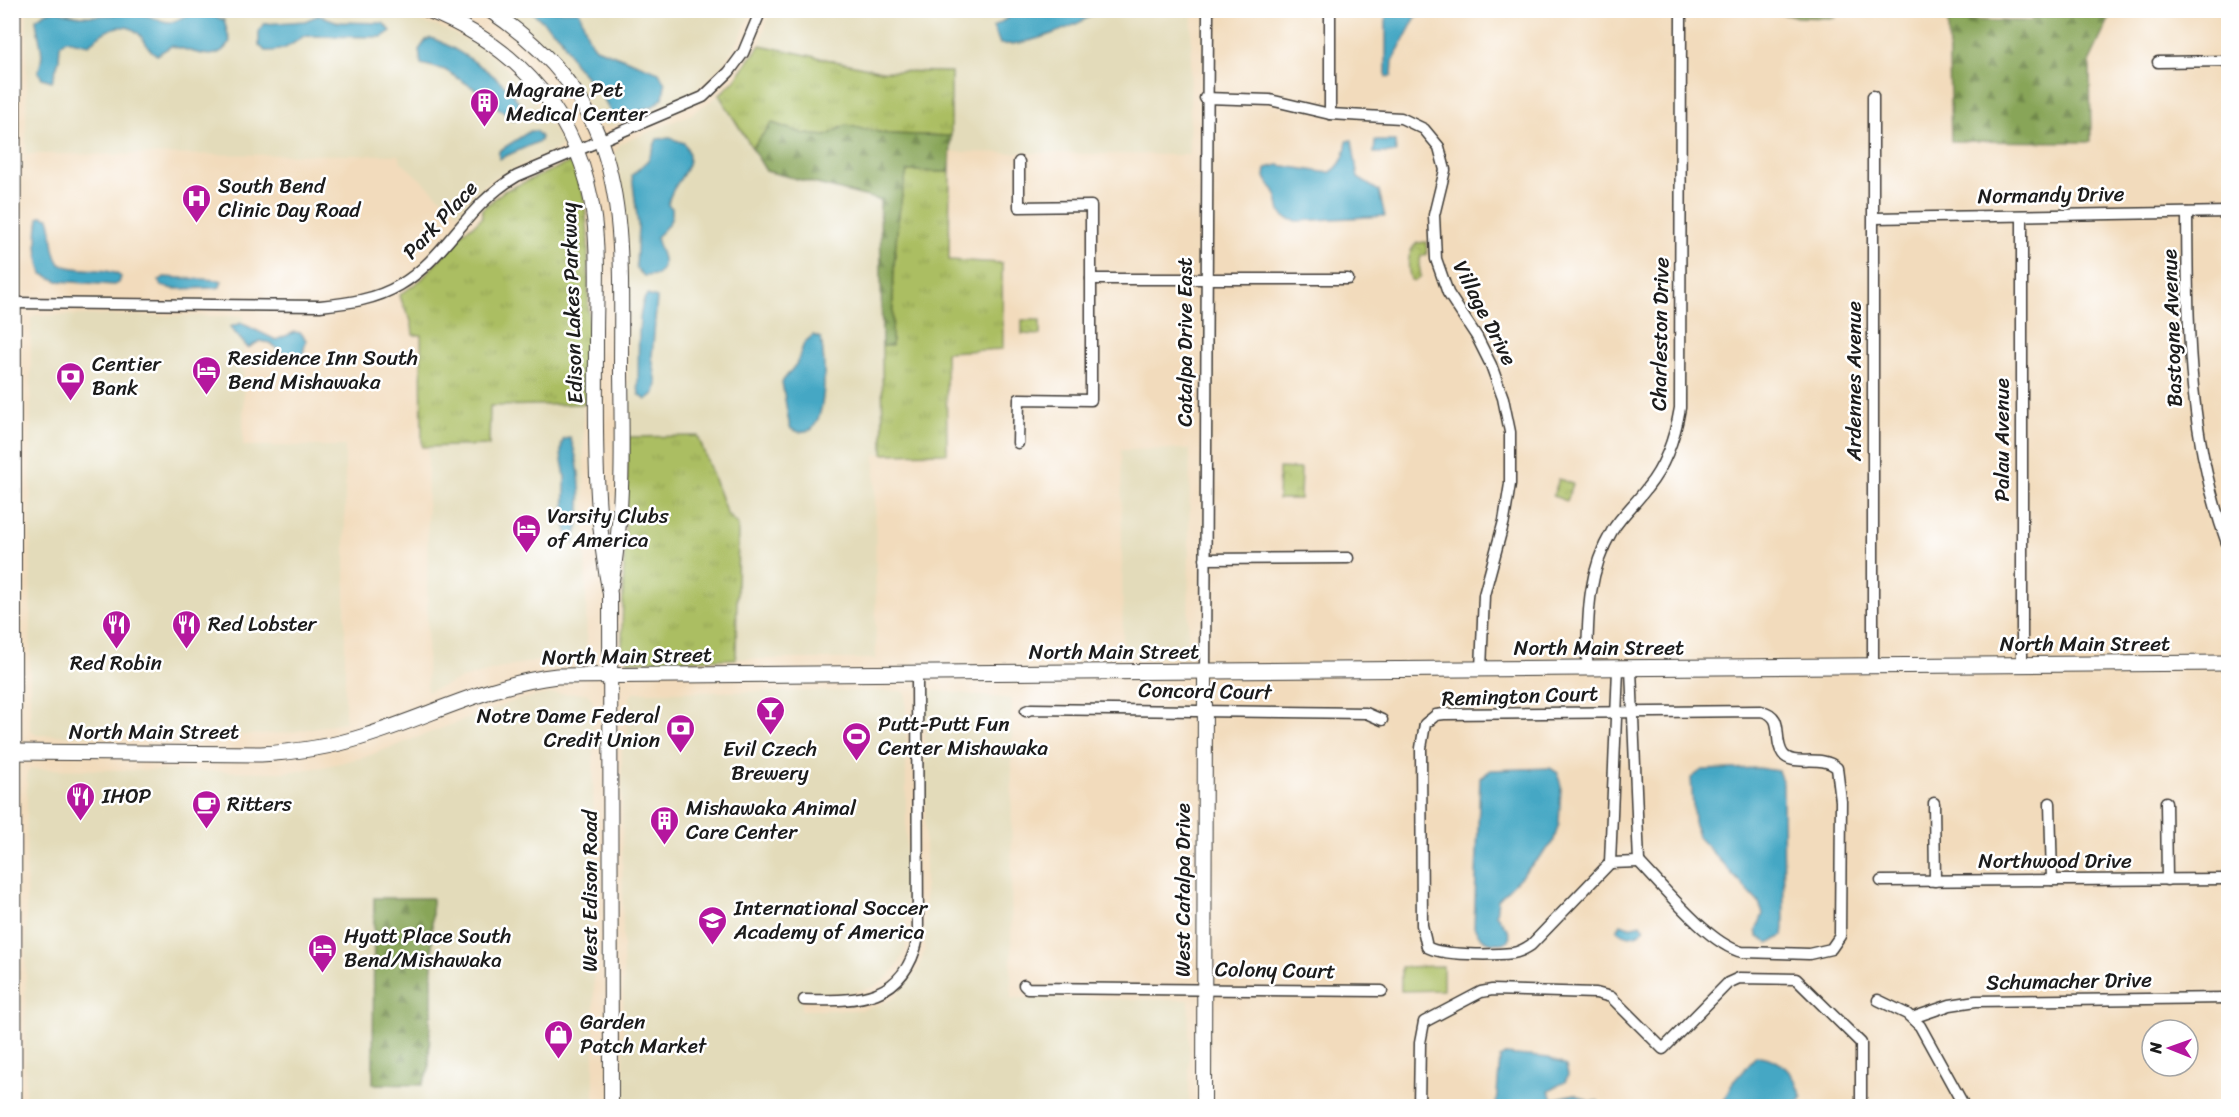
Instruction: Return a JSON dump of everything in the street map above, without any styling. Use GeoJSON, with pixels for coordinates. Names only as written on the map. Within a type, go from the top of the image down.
{"type":"FeatureCollection","features":[{"type":"Feature","properties":{"kind":"main road"},"geometry":{"type":"LineString","coordinates":[[13,10],[11,752],[14,1107]]}},
{"type":"Feature","properties":{"kind":"main road","name":"North Main Street"},"geometry":{"type":"LineString","coordinates":[[11,752],[261,754],[303,751],[364,736],[445,706],[523,681],[557,676],[1205,673],[2229,663]]}},
{"type":"Feature","properties":{"kind":"street","name":"Edison Lakes Parkway"},"geometry":{"type":"LineString","coordinates":[[427,10],[475,32],[522,69],[547,97],[566,126],[585,171],[594,221],[597,505],[601,549],[610,594]]}},
{"type":"Feature","properties":{"kind":"street","name":"Edison Lakes Parkway"},"geometry":{"type":"LineString","coordinates":[[489,10],[526,38],[555,68],[577,97],[601,141],[614,184],[621,233],[622,504],[610,594],[611,675]]}},
{"type":"Feature","properties":{"kind":"street","name":"Park Place"},"geometry":{"type":"LineString","coordinates":[[13,303],[320,306],[367,300],[400,285],[420,271],[468,215],[501,185],[703,97],[729,72],[743,53],[761,10]]}},
{"type":"Feature","properties":{"kind":"street","name":"Catalpa Drive East"},"geometry":{"type":"LineString","coordinates":[[1205,673],[1205,98],[1208,10]]}},
{"type":"Feature","properties":{"kind":"street"},"geometry":{"type":"LineString","coordinates":[[1330,10],[1330,114]]}},
{"type":"Feature","properties":{"kind":"street","name":"Charleston Drive"},"geometry":{"type":"LineString","coordinates":[[1587,669],[1588,606],[1595,569],[1602,550],[1618,522],[1658,473],[1673,440],[1680,408],[1681,10]]}},
{"type":"Feature","properties":{"kind":"street"},"geometry":{"type":"LineString","coordinates":[[2158,62],[2229,61]]}},
{"type":"Feature","properties":{"kind":"street","name":"Ardennes Avenue"},"geometry":{"type":"LineString","coordinates":[[1873,96],[1873,666]]}},
{"type":"Feature","properties":{"kind":"street","name":"Village Drive"},"geometry":{"type":"LineString","coordinates":[[1205,98],[1270,100],[1330,114],[1391,117],[1414,122],[1432,136],[1444,160],[1433,227],[1437,265],[1448,294],[1471,328],[1491,366],[1503,398],[1510,432],[1510,484],[1504,521],[1484,595],[1481,670]]}},
{"type":"Feature","properties":{"kind":"street"},"geometry":{"type":"LineString","coordinates":[[1018,443],[1019,399],[1091,400],[1091,206],[1019,207],[1019,162]]}},
{"type":"Feature","properties":{"kind":"street","name":"Bastogne Avenue"},"geometry":{"type":"LineString","coordinates":[[2187,213],[2189,365],[2194,414],[2214,503],[2229,546]]}},
{"type":"Feature","properties":{"kind":"street","name":"Normandy Drive"},"geometry":{"type":"LineString","coordinates":[[1874,218],[2229,213]]}},
{"type":"Feature","properties":{"kind":"street","name":"Palau Avenue"},"geometry":{"type":"LineString","coordinates":[[2022,216],[2022,665]]}},
{"type":"Feature","properties":{"kind":"street"},"geometry":{"type":"LineString","coordinates":[[1091,279],[1348,279]]}},
{"type":"Feature","properties":{"kind":"street"},"geometry":{"type":"LineString","coordinates":[[1205,559],[1348,558]]}},
{"type":"Feature","properties":{"kind":"street"},"geometry":{"type":"LineString","coordinates":[[1618,713],[1610,863],[1639,862],[1631,712],[1624,669]]}},
{"type":"Feature","properties":{"kind":"street","name":"Remington Court"},"geometry":{"type":"LineString","coordinates":[[1618,713],[1624,669]]}},
{"type":"Feature","properties":{"kind":"street","name":"West Catalpa Drive"},"geometry":{"type":"LineString","coordinates":[[1204,1107],[1205,673]]}},
{"type":"Feature","properties":{"kind":"street"},"geometry":{"type":"LineString","coordinates":[[804,1000],[850,1001],[874,996],[894,983],[914,953],[918,938],[917,674]]}},
{"type":"Feature","properties":{"kind":"street","name":"West Edison Road"},"geometry":{"type":"LineString","coordinates":[[611,675],[611,1107]]}},
{"type":"Feature","properties":{"kind":"street","name":"Concord Court"},"geometry":{"type":"LineString","coordinates":[[1026,711],[1366,713],[1382,720]]}},
{"type":"Feature","properties":{"kind":"street","name":"Remington Court"},"geometry":{"type":"LineString","coordinates":[[1610,863],[1531,945],[1522,951],[1442,952],[1427,947],[1424,943],[1422,925],[1422,748],[1425,724],[1436,715],[1444,714],[1767,712],[1777,722],[1780,747],[1786,757],[1792,760],[1822,760],[1837,768],[1841,801],[1840,936],[1837,945],[1821,953],[1731,950],[1716,940],[1639,862]]}},
{"type":"Feature","properties":{"kind":"street"},"geometry":{"type":"LineString","coordinates":[[2166,802],[2167,880]]}},
{"type":"Feature","properties":{"kind":"street"},"geometry":{"type":"LineString","coordinates":[[1934,803],[1935,880]]}},
{"type":"Feature","properties":{"kind":"street"},"geometry":{"type":"LineString","coordinates":[[2050,803],[2052,880]]}},
{"type":"Feature","properties":{"kind":"street","name":"Northwood Drive"},"geometry":{"type":"LineString","coordinates":[[1881,881],[2229,879]]}},
{"type":"Feature","properties":{"kind":"street"},"geometry":{"type":"LineString","coordinates":[[1419,1107],[1420,1043],[1424,1022],[1480,992],[1576,990],[1604,994],[1663,1049],[1728,983],[1739,978],[1796,979],[1861,1043],[1861,1107]]}},
{"type":"Feature","properties":{"kind":"street","name":"Colony Court"},"geometry":{"type":"LineString","coordinates":[[1024,985],[1027,988],[1382,991]]}},
{"type":"Feature","properties":{"kind":"street","name":"Schumacher Drive"},"geometry":{"type":"LineString","coordinates":[[1912,1018],[1950,1005],[1976,1001],[2229,998]]}},
{"type":"Feature","properties":{"kind":"street"},"geometry":{"type":"LineString","coordinates":[[1878,1000],[1912,1018],[1924,1033],[1964,1107]]}},
{"type":"Feature","properties":{"kind":"shaded area"},"geometry":{"type":"Polygon","coordinates":[[[30,10],[382,11],[440,27],[479,46],[506,67],[527,88],[562,143],[558,149],[494,178],[474,194],[458,213],[401,162],[399,155],[26,154],[27,13],[30,10]]]}},
{"type":"Feature","properties":{"kind":"shaded area"},"geometry":{"type":"Polygon","coordinates":[[[507,10],[751,11],[740,39],[721,66],[698,88],[677,100],[609,127],[601,124],[554,54],[528,30],[504,13],[507,10]]]}},
{"type":"Feature","properties":{"kind":"shaded area"},"geometry":{"type":"Polygon","coordinates":[[[770,11],[1192,11],[1189,155],[951,152],[951,72],[882,71],[760,45],[770,11]]]}},
{"type":"Feature","properties":{"kind":"shaded area"},"geometry":{"type":"Polygon","coordinates":[[[719,95],[766,171],[880,200],[883,454],[875,454],[876,659],[736,659],[738,525],[727,514],[698,436],[628,437],[627,245],[624,197],[614,153],[620,144],[691,114],[719,95]]]}},
{"type":"Feature","properties":{"kind":"shaded area"},"geometry":{"type":"Polygon","coordinates":[[[35,315],[244,316],[243,446],[345,446],[345,722],[288,733],[208,737],[36,735],[30,729],[31,319],[35,315]]]}},
{"type":"Feature","properties":{"kind":"shaded area"},"geometry":{"type":"Polygon","coordinates":[[[583,404],[587,655],[583,658],[542,660],[505,667],[461,679],[427,692],[428,447],[489,445],[490,406],[583,404]]]}},
{"type":"Feature","properties":{"kind":"shaded area"},"geometry":{"type":"Polygon","coordinates":[[[1190,449],[1188,657],[1141,658],[1123,655],[1121,450],[1190,449]]]}},
{"type":"Feature","properties":{"kind":"shaded area"},"geometry":{"type":"Polygon","coordinates":[[[902,691],[906,694],[906,948],[900,962],[888,977],[874,987],[850,993],[802,993],[801,1010],[862,1010],[876,1006],[894,998],[919,968],[925,948],[925,697],[932,691],[939,691],[1012,699],[1011,998],[1189,1000],[1189,1106],[624,1106],[622,751],[628,731],[629,698],[634,692],[902,691]]]}},
{"type":"Feature","properties":{"kind":"shaded area"},"geometry":{"type":"Polygon","coordinates":[[[587,693],[593,700],[594,1106],[25,1106],[27,773],[31,769],[286,772],[323,767],[365,757],[517,700],[547,694],[587,693]]]}},
{"type":"Feature","properties":{"kind":"green space"},"geometry":{"type":"Polygon","coordinates":[[[1764,11],[1831,11],[1835,18],[1798,17],[1764,11]]]}},
{"type":"Feature","properties":{"kind":"green space"},"geometry":{"type":"Polygon","coordinates":[[[2038,11],[2113,11],[2090,60],[2091,142],[1951,141],[1948,20],[2031,21],[2038,11]]]}},
{"type":"Feature","properties":{"kind":"green space"},"geometry":{"type":"Polygon","coordinates":[[[760,45],[882,71],[951,72],[951,136],[888,134],[847,125],[826,136],[805,134],[772,123],[752,148],[719,95],[734,81],[760,45]]]}},
{"type":"Feature","properties":{"kind":"green space"},"geometry":{"type":"Polygon","coordinates":[[[772,123],[805,134],[826,136],[846,125],[888,134],[951,136],[950,172],[907,171],[896,236],[892,346],[882,346],[880,200],[766,171],[752,148],[772,123]]]}},
{"type":"Feature","properties":{"kind":"green space"},"geometry":{"type":"Polygon","coordinates":[[[568,163],[575,166],[577,172],[584,197],[588,234],[589,401],[583,404],[490,406],[489,445],[422,447],[421,335],[413,335],[411,321],[400,295],[422,279],[465,230],[482,217],[482,209],[504,191],[568,163]]]}},
{"type":"Feature","properties":{"kind":"green space"},"geometry":{"type":"Polygon","coordinates":[[[907,171],[950,172],[949,260],[1002,263],[1003,349],[946,352],[947,453],[883,454],[882,346],[892,345],[896,236],[907,171]]]}},
{"type":"Feature","properties":{"kind":"green space"},"geometry":{"type":"Polygon","coordinates":[[[1426,242],[1427,254],[1421,256],[1419,265],[1421,276],[1415,281],[1411,280],[1409,265],[1411,250],[1417,243],[1426,242]]]}},
{"type":"Feature","properties":{"kind":"green space"},"geometry":{"type":"Polygon","coordinates":[[[1022,320],[1040,320],[1040,335],[1022,334],[1022,320]]]}},
{"type":"Feature","properties":{"kind":"green space"},"geometry":{"type":"Polygon","coordinates":[[[698,436],[727,514],[738,525],[736,659],[630,661],[624,656],[622,650],[628,437],[698,436]]]}},
{"type":"Feature","properties":{"kind":"green space"},"geometry":{"type":"Polygon","coordinates":[[[1279,468],[1301,469],[1300,499],[1278,499],[1279,468]]]}},
{"type":"Feature","properties":{"kind":"green space"},"geometry":{"type":"Polygon","coordinates":[[[1559,479],[1573,484],[1567,501],[1553,496],[1559,479]]]}},
{"type":"Feature","properties":{"kind":"green space"},"geometry":{"type":"Polygon","coordinates":[[[374,898],[432,898],[432,1014],[430,1015],[429,1069],[422,1085],[373,1084],[374,898]]]}},
{"type":"Feature","properties":{"kind":"green space"},"geometry":{"type":"Polygon","coordinates":[[[1443,966],[1443,990],[1401,991],[1401,967],[1443,966]]]}},
{"type":"Feature","properties":{"kind":"water"},"geometry":{"type":"Polygon","coordinates":[[[59,11],[80,16],[143,15],[170,22],[194,14],[209,15],[224,20],[230,41],[225,49],[211,55],[171,46],[157,55],[133,29],[119,27],[106,32],[89,45],[66,40],[60,45],[59,60],[52,81],[42,78],[38,71],[42,51],[36,19],[47,12],[59,11]]]}},
{"type":"Feature","properties":{"kind":"water"},"geometry":{"type":"Polygon","coordinates":[[[531,11],[579,11],[589,39],[596,48],[659,72],[665,84],[663,98],[653,106],[614,120],[602,95],[574,63],[561,38],[531,11]]]}},
{"type":"Feature","properties":{"kind":"water"},"geometry":{"type":"Polygon","coordinates":[[[1019,11],[1098,11],[1078,23],[1037,39],[1000,44],[993,27],[1019,11]]]}},
{"type":"Feature","properties":{"kind":"water"},"geometry":{"type":"Polygon","coordinates":[[[1386,11],[1419,11],[1393,60],[1392,76],[1386,77],[1386,11]]]}},
{"type":"Feature","properties":{"kind":"water"},"geometry":{"type":"Polygon","coordinates":[[[319,15],[338,22],[383,23],[391,31],[382,37],[304,36],[277,50],[265,51],[259,45],[259,31],[264,24],[305,21],[319,15]]]}},
{"type":"Feature","properties":{"kind":"water"},"geometry":{"type":"Polygon","coordinates":[[[431,38],[455,49],[500,81],[520,104],[522,114],[513,120],[477,90],[445,70],[421,64],[419,50],[426,40],[431,38]]]}},
{"type":"Feature","properties":{"kind":"water"},"geometry":{"type":"Polygon","coordinates":[[[530,131],[536,131],[541,137],[540,141],[499,159],[499,151],[530,131]]]}},
{"type":"Feature","properties":{"kind":"water"},"geometry":{"type":"Polygon","coordinates":[[[670,138],[684,143],[689,160],[670,197],[668,205],[672,208],[672,213],[670,221],[656,237],[663,266],[657,275],[644,276],[636,268],[638,225],[632,175],[648,160],[657,139],[670,138]]]}},
{"type":"Feature","properties":{"kind":"water"},"geometry":{"type":"Polygon","coordinates":[[[1352,140],[1358,178],[1379,191],[1385,216],[1297,221],[1284,217],[1279,210],[1276,195],[1265,177],[1266,168],[1278,165],[1329,173],[1342,160],[1347,141],[1352,140]]]}},
{"type":"Feature","properties":{"kind":"water"},"geometry":{"type":"Polygon","coordinates":[[[1375,141],[1395,141],[1396,153],[1374,153],[1375,141]]]}},
{"type":"Feature","properties":{"kind":"water"},"geometry":{"type":"Polygon","coordinates":[[[42,216],[49,218],[55,253],[60,264],[67,267],[110,272],[121,277],[119,283],[114,285],[58,281],[42,274],[37,239],[39,218],[42,216]]]}},
{"type":"Feature","properties":{"kind":"water"},"geometry":{"type":"Polygon","coordinates":[[[164,277],[222,281],[220,287],[215,288],[174,289],[161,286],[159,281],[164,277]]]}},
{"type":"Feature","properties":{"kind":"water"},"geometry":{"type":"Polygon","coordinates":[[[647,295],[657,298],[652,357],[657,384],[655,393],[646,400],[639,394],[638,386],[641,311],[647,295]]]}},
{"type":"Feature","properties":{"kind":"water"},"geometry":{"type":"Polygon","coordinates":[[[241,323],[276,340],[295,332],[301,333],[306,340],[303,354],[290,358],[270,343],[260,341],[248,348],[230,327],[241,323]]]}},
{"type":"Feature","properties":{"kind":"water"},"geometry":{"type":"Polygon","coordinates":[[[813,335],[821,338],[824,360],[823,399],[820,412],[811,430],[799,432],[791,429],[782,382],[797,363],[804,343],[813,335]]]}},
{"type":"Feature","properties":{"kind":"water"},"geometry":{"type":"Polygon","coordinates":[[[570,437],[577,462],[580,490],[579,518],[574,543],[565,523],[565,478],[561,455],[563,440],[570,437]]]}},
{"type":"Feature","properties":{"kind":"water"},"geometry":{"type":"Polygon","coordinates":[[[1550,768],[1558,773],[1561,786],[1559,823],[1553,843],[1498,900],[1496,914],[1508,930],[1510,937],[1507,942],[1492,943],[1483,939],[1474,927],[1480,778],[1491,770],[1550,768]]]}},
{"type":"Feature","properties":{"kind":"water"},"geometry":{"type":"Polygon","coordinates":[[[1758,768],[1778,771],[1783,783],[1784,928],[1783,936],[1768,943],[1758,937],[1756,931],[1763,914],[1759,903],[1698,837],[1694,822],[1691,778],[1702,770],[1758,768]]]}},
{"type":"Feature","properties":{"kind":"water"},"geometry":{"type":"Polygon","coordinates":[[[1621,924],[1629,927],[1641,924],[1644,929],[1638,934],[1627,936],[1617,930],[1621,924]]]}},
{"type":"Feature","properties":{"kind":"water"},"geometry":{"type":"Polygon","coordinates":[[[1506,1054],[1549,1058],[1566,1066],[1568,1075],[1565,1082],[1549,1090],[1553,1099],[1575,1094],[1590,1102],[1598,1101],[1599,1106],[1496,1106],[1500,1058],[1506,1054]]]}},
{"type":"Feature","properties":{"kind":"water"},"geometry":{"type":"Polygon","coordinates":[[[1756,1056],[1773,1060],[1787,1069],[1797,1083],[1802,1099],[1793,1106],[1721,1106],[1733,1082],[1756,1056]]]}},
{"type":"Feature","properties":{"kind":"place","name":"Magrane Pet Medical Center"},"geometry":{"type":"Point","coordinates":[485,128]}},
{"type":"Feature","properties":{"kind":"place","name":"South Bend Clinic Day Road"},"geometry":{"type":"Point","coordinates":[197,224]}},
{"type":"Feature","properties":{"kind":"place","name":"Residence Inn South Bend Mishawaka"},"geometry":{"type":"Point","coordinates":[207,396]}},
{"type":"Feature","properties":{"kind":"place","name":"Centier Bank"},"geometry":{"type":"Point","coordinates":[71,402]}},
{"type":"Feature","properties":{"kind":"place","name":"Varsity Clubs of America"},"geometry":{"type":"Point","coordinates":[526,554]}},
{"type":"Feature","properties":{"kind":"place","name":"Red Robin"},"geometry":{"type":"Point","coordinates":[116,650]}},
{"type":"Feature","properties":{"kind":"place","name":"Red Lobster"},"geometry":{"type":"Point","coordinates":[187,650]}},
{"type":"Feature","properties":{"kind":"place","name":"Evil Czech Brewery"},"geometry":{"type":"Point","coordinates":[770,736]}},
{"type":"Feature","properties":{"kind":"place","name":"Notre Dame Federal Credit Union"},"geometry":{"type":"Point","coordinates":[681,754]}},
{"type":"Feature","properties":{"kind":"place","name":"Putt-Putt Fun Center Mishawaka"},"geometry":{"type":"Point","coordinates":[857,762]}},
{"type":"Feature","properties":{"kind":"place","name":"IHOP"},"geometry":{"type":"Point","coordinates":[81,822]}},
{"type":"Feature","properties":{"kind":"place","name":"Ritters"},"geometry":{"type":"Point","coordinates":[206,830]}},
{"type":"Feature","properties":{"kind":"place","name":"Mishawaka Animal Care Center"},"geometry":{"type":"Point","coordinates":[665,846]}},
{"type":"Feature","properties":{"kind":"place","name":"International Soccer Academy of America"},"geometry":{"type":"Point","coordinates":[713,946]}},
{"type":"Feature","properties":{"kind":"place","name":"Hyatt Place South Bend/Mishawaka"},"geometry":{"type":"Point","coordinates":[323,974]}},
{"type":"Feature","properties":{"kind":"place","name":"Garden Patch Market"},"geometry":{"type":"Point","coordinates":[559,1060]}}]}
